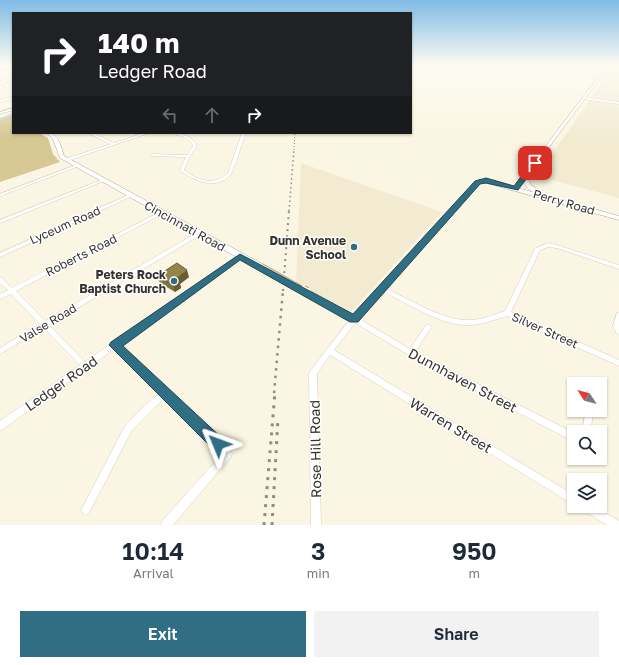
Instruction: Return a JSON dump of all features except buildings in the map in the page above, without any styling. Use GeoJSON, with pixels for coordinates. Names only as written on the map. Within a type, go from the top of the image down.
{"type":"FeatureCollection","features":[{"type":"Feature","properties":{"kind":"main road"},"geometry":{"type":"LineString","coordinates":[[516,188],[590,90]]}},
{"type":"Feature","properties":{"kind":"main road"},"geometry":{"type":"LineString","coordinates":[[0,113],[12,110]]}},
{"type":"Feature","properties":{"kind":"main road"},"geometry":{"type":"LineString","coordinates":[[50,134],[55,138],[62,157],[66,160]]}},
{"type":"Feature","properties":{"kind":"main road","name":"Cincinnati Road"},"geometry":{"type":"LineString","coordinates":[[66,160],[354,319]]}},
{"type":"Feature","properties":{"kind":"main road"},"geometry":{"type":"LineString","coordinates":[[524,178],[524,181],[530,188],[537,192],[570,204]]}},
{"type":"Feature","properties":{"kind":"main road","name":"Perry Road"},"geometry":{"type":"LineString","coordinates":[[382,288],[477,182],[486,180],[619,218]]}},
{"type":"Feature","properties":{"kind":"main road"},"geometry":{"type":"LineString","coordinates":[[354,319],[382,288]]}},
{"type":"Feature","properties":{"kind":"street"},"geometry":{"type":"LineString","coordinates":[[0,101],[12,98]]}},
{"type":"Feature","properties":{"kind":"street"},"geometry":{"type":"LineString","coordinates":[[584,98],[619,103]]}},
{"type":"Feature","properties":{"kind":"street"},"geometry":{"type":"LineString","coordinates":[[92,134],[114,144]]}},
{"type":"Feature","properties":{"kind":"street"},"geometry":{"type":"LineString","coordinates":[[66,160],[144,134]]}},
{"type":"Feature","properties":{"kind":"street"},"geometry":{"type":"LineString","coordinates":[[177,134],[194,142],[195,146],[188,156],[182,170],[208,182],[214,183],[226,178],[230,173],[244,134]]}},
{"type":"Feature","properties":{"kind":"street"},"geometry":{"type":"LineString","coordinates":[[152,155],[188,156]]}},
{"type":"Feature","properties":{"kind":"street"},"geometry":{"type":"LineString","coordinates":[[0,195],[77,166]]}},
{"type":"Feature","properties":{"kind":"street"},"geometry":{"type":"LineString","coordinates":[[0,222],[102,181]]}},
{"type":"Feature","properties":{"kind":"street","name":"Lyceum Road"},"geometry":{"type":"LineString","coordinates":[[0,255],[130,196]]}},
{"type":"Feature","properties":{"kind":"street","name":"Roberts Road"},"geometry":{"type":"LineString","coordinates":[[0,297],[162,213]]}},
{"type":"Feature","properties":{"kind":"street","name":"Valse Road"},"geometry":{"type":"LineString","coordinates":[[0,351],[200,233]]}},
{"type":"Feature","properties":{"kind":"street"},"geometry":{"type":"LineString","coordinates":[[507,313],[538,249],[548,245],[558,247],[619,267]]}},
{"type":"Feature","properties":{"kind":"street","name":"Ledger Road"},"geometry":{"type":"LineString","coordinates":[[0,426],[240,256]]}},
{"type":"Feature","properties":{"kind":"street"},"geometry":{"type":"LineString","coordinates":[[0,279],[46,324],[85,366]]}},
{"type":"Feature","properties":{"kind":"street","name":"Silver Street"},"geometry":{"type":"LineString","coordinates":[[382,288],[451,321],[464,323],[474,322],[507,313],[619,363]]}},
{"type":"Feature","properties":{"kind":"street"},"geometry":{"type":"LineString","coordinates":[[619,315],[616,326],[619,332]]}},
{"type":"Feature","properties":{"kind":"street"},"geometry":{"type":"LineString","coordinates":[[329,351],[354,319]]}},
{"type":"Feature","properties":{"kind":"street","name":"Dunnhaven Street"},"geometry":{"type":"LineString","coordinates":[[354,319],[411,353],[567,434]]}},
{"type":"Feature","properties":{"kind":"street"},"geometry":{"type":"LineString","coordinates":[[411,353],[428,327]]}},
{"type":"Feature","properties":{"kind":"street"},"geometry":{"type":"LineString","coordinates":[[115,345],[228,454],[166,525]]}},
{"type":"Feature","properties":{"kind":"street","name":"Rose Hill Road"},"geometry":{"type":"LineString","coordinates":[[316,525],[313,373],[329,351]]}},
{"type":"Feature","properties":{"kind":"street","name":"Warren Street"},"geometry":{"type":"LineString","coordinates":[[329,351],[567,496]]}},
{"type":"Feature","properties":{"kind":"street"},"geometry":{"type":"LineString","coordinates":[[86,510],[128,429],[165,393]]}},
{"type":"Feature","properties":{"kind":"street"},"geometry":{"type":"LineString","coordinates":[[596,513],[616,525]]}},
{"type":"Feature","properties":{"kind":"shaded area"},"geometry":{"type":"Polygon","coordinates":[[[596,90],[619,90],[619,198],[537,176],[596,90]]]}},
{"type":"Feature","properties":{"kind":"shaded area"},"geometry":{"type":"Polygon","coordinates":[[[12,115],[12,134],[41,134],[48,138],[53,154],[60,162],[0,182],[0,120],[12,115]]]}},
{"type":"Feature","properties":{"kind":"shaded area","name":"Dunn Avenue School"},"geometry":{"type":"Polygon","coordinates":[[[301,163],[442,212],[351,312],[296,282],[301,163]]]}},
{"type":"Feature","properties":{"kind":"waterway"},"geometry":{"type":"LineString","coordinates":[[0,119],[12,114]]}},
{"type":"Feature","properties":{"kind":"railway"},"geometry":{"type":"LineString","coordinates":[[294,150],[295,134]]}},
{"type":"Feature","properties":{"kind":"railway"},"geometry":{"type":"LineString","coordinates":[[289,211],[294,149]]}},
{"type":"Feature","properties":{"kind":"railway"},"geometry":{"type":"LineString","coordinates":[[283,291],[289,210]]}},
{"type":"Feature","properties":{"kind":"railway"},"geometry":{"type":"LineString","coordinates":[[274,393],[283,290]]}},
{"type":"Feature","properties":{"kind":"railway"},"geometry":{"type":"LineString","coordinates":[[264,525],[275,392]]}},
{"type":"Feature","properties":{"kind":"railway"},"geometry":{"type":"LineString","coordinates":[[272,525],[278,418]]}},
{"type":"Feature","properties":{"kind":"place","name":"Dunn Avenue School"},"geometry":{"type":"Point","coordinates":[354,247]}},
{"type":"Feature","properties":{"kind":"place","name":"Peters Rock Baptist Church"},"geometry":{"type":"Point","coordinates":[174,281]}},
{"type":"Feature","properties":{"kind":"route"},"geometry":{"type":"LineString","coordinates":[[218,444],[115,345],[240,256],[354,319],[477,182],[486,180],[516,188],[535,163]]}}]}
